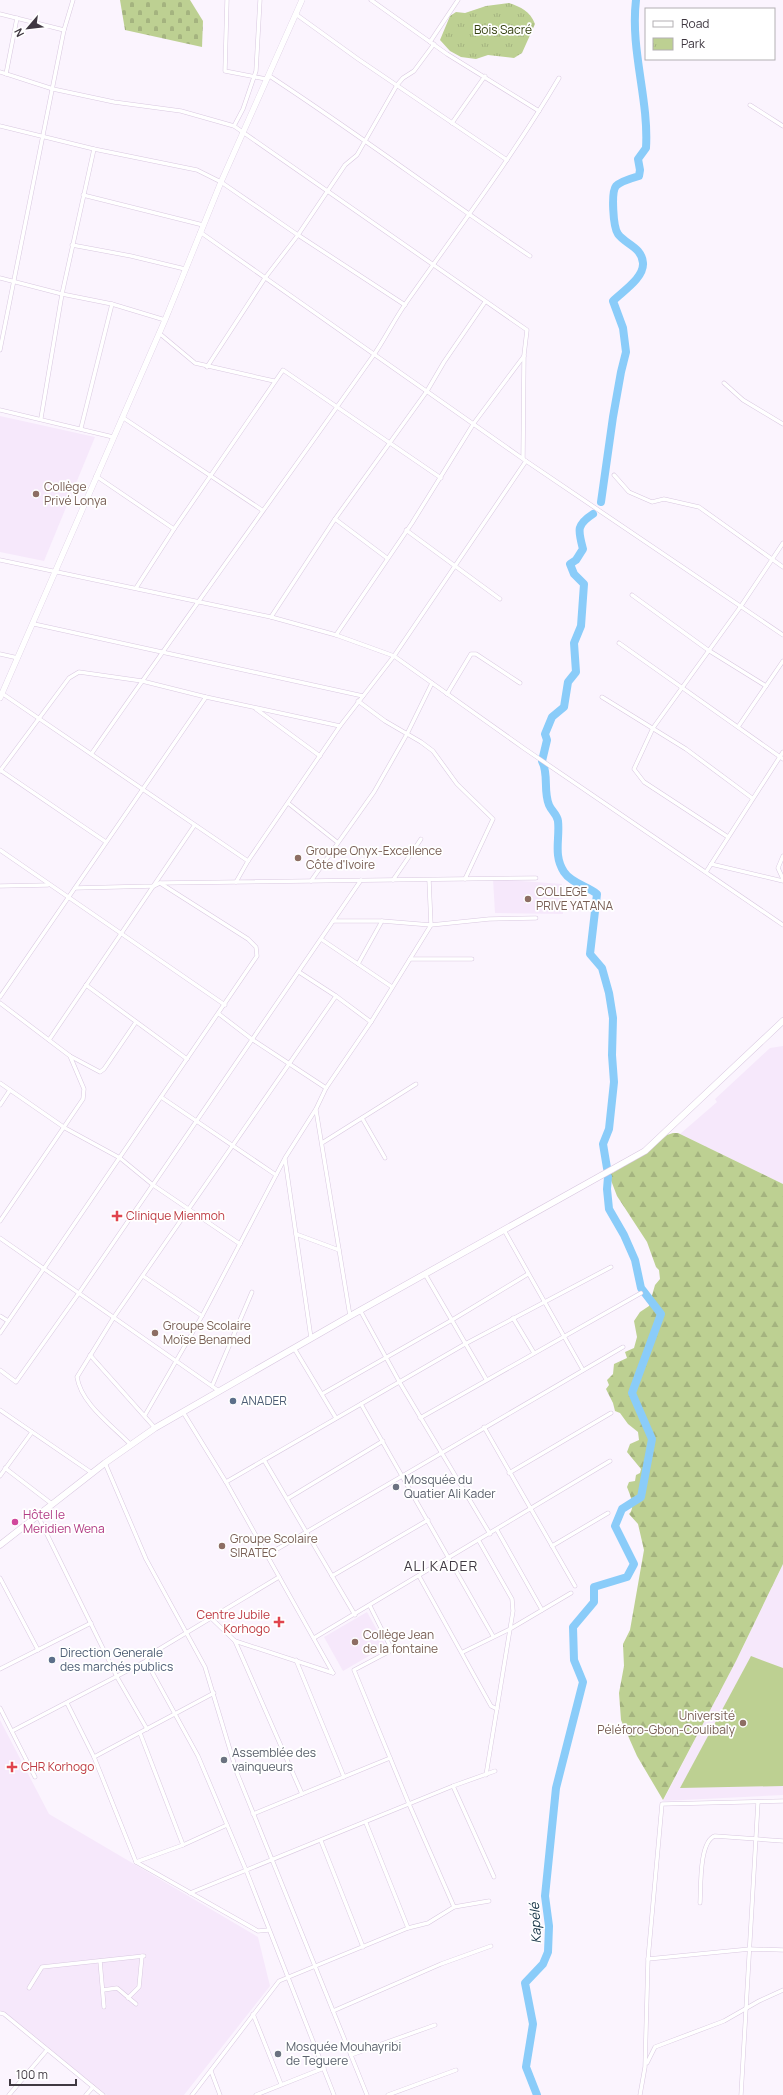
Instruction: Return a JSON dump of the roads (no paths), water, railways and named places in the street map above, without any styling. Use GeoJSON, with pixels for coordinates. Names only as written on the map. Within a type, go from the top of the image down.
{"type":"FeatureCollection","features":[{"type":"Feature","properties":{"kind":"main road"},"geometry":{"type":"LineString","coordinates":[[1,696],[34,624],[54,573],[165,320],[221,182],[267,77],[297,15],[302,0]]}},
{"type":"Feature","properties":{"kind":"main road"},"geometry":{"type":"LineString","coordinates":[[0,1545],[105,1463],[155,1428],[360,1310],[644,1150],[783,1021]]}},
{"type":"Feature","properties":{"kind":"street"},"geometry":{"type":"LineString","coordinates":[[0,350],[64,30],[73,0]]}},
{"type":"Feature","properties":{"kind":"street"},"geometry":{"type":"LineString","coordinates":[[227,0],[225,71],[254,77],[267,77],[365,141],[469,215],[530,256]]}},
{"type":"Feature","properties":{"kind":"street"},"geometry":{"type":"LineString","coordinates":[[234,126],[243,109],[254,77],[260,0]]}},
{"type":"Feature","properties":{"kind":"street"},"geometry":{"type":"LineString","coordinates":[[371,0],[432,43],[539,112]]}},
{"type":"Feature","properties":{"kind":"street"},"geometry":{"type":"LineString","coordinates":[[207,367],[265,278],[298,235],[345,165],[357,155],[397,85],[414,71],[457,0]]}},
{"type":"Feature","properties":{"kind":"street"},"geometry":{"type":"LineString","coordinates":[[0,14],[64,30]]}},
{"type":"Feature","properties":{"kind":"street"},"geometry":{"type":"LineString","coordinates":[[297,15],[507,160]]}},
{"type":"Feature","properties":{"kind":"street"},"geometry":{"type":"LineString","coordinates":[[6,74],[17,18]]}},
{"type":"Feature","properties":{"kind":"street"},"geometry":{"type":"LineString","coordinates":[[0,72],[53,89],[114,102],[181,111],[234,126],[527,330],[524,355],[522,458]]}},
{"type":"Feature","properties":{"kind":"street"},"geometry":{"type":"LineString","coordinates":[[452,123],[485,76]]}},
{"type":"Feature","properties":{"kind":"street"},"geometry":{"type":"LineString","coordinates":[[92,753],[262,510],[375,353],[405,305],[507,160],[539,112],[559,78]]}},
{"type":"Feature","properties":{"kind":"street"},"geometry":{"type":"LineString","coordinates":[[750,105],[783,126]]}},
{"type":"Feature","properties":{"kind":"street"},"geometry":{"type":"LineString","coordinates":[[0,126],[94,149],[197,170],[221,182],[298,235],[405,305]]}},
{"type":"Feature","properties":{"kind":"street"},"geometry":{"type":"LineString","coordinates":[[40,418],[62,294],[94,149]]}},
{"type":"Feature","properties":{"kind":"street"},"geometry":{"type":"LineString","coordinates":[[83,195],[203,225]]}},
{"type":"Feature","properties":{"kind":"street"},"geometry":{"type":"LineString","coordinates":[[200,232],[375,353],[526,461],[783,635]]}},
{"type":"Feature","properties":{"kind":"street"},"geometry":{"type":"LineString","coordinates":[[72,245],[131,256],[185,269]]}},
{"type":"Feature","properties":{"kind":"street"},"geometry":{"type":"LineString","coordinates":[[0,278],[62,294],[112,304],[165,320]]}},
{"type":"Feature","properties":{"kind":"street"},"geometry":{"type":"LineString","coordinates":[[271,617],[335,519],[427,391],[444,362],[486,302]]}},
{"type":"Feature","properties":{"kind":"street"},"geometry":{"type":"LineString","coordinates":[[81,428],[112,304]]}},
{"type":"Feature","properties":{"kind":"street"},"geometry":{"type":"LineString","coordinates":[[0,327],[5,328]]}},
{"type":"Feature","properties":{"kind":"street"},"geometry":{"type":"LineString","coordinates":[[159,333],[195,363],[207,367],[274,381]]}},
{"type":"Feature","properties":{"kind":"street"},"geometry":{"type":"LineString","coordinates":[[336,635],[441,478],[474,423],[524,355]]}},
{"type":"Feature","properties":{"kind":"street"},"geometry":{"type":"LineString","coordinates":[[136,588],[210,475],[283,370],[441,478]]}},
{"type":"Feature","properties":{"kind":"street"},"geometry":{"type":"LineString","coordinates":[[724,382],[743,400],[783,424]]}},
{"type":"Feature","properties":{"kind":"street"},"geometry":{"type":"LineString","coordinates":[[0,410],[40,418],[113,437]]}},
{"type":"Feature","properties":{"kind":"street"},"geometry":{"type":"LineString","coordinates":[[122,417],[262,510]]}},
{"type":"Feature","properties":{"kind":"street"},"geometry":{"type":"LineString","coordinates":[[236,882],[248,861],[340,726],[394,656],[526,461]]}},
{"type":"Feature","properties":{"kind":"street"},"geometry":{"type":"LineString","coordinates":[[614,475],[629,492],[652,502],[664,499],[699,507],[783,567]]}},
{"type":"Feature","properties":{"kind":"street"},"geometry":{"type":"LineString","coordinates":[[96,476],[174,529]]}},
{"type":"Feature","properties":{"kind":"street"},"geometry":{"type":"LineString","coordinates":[[335,519],[387,558]]}},
{"type":"Feature","properties":{"kind":"street"},"geometry":{"type":"LineString","coordinates":[[406,530],[500,599]]}},
{"type":"Feature","properties":{"kind":"street"},"geometry":{"type":"LineString","coordinates":[[728,838],[644,782],[634,769],[653,728],[741,606],[783,542]]}},
{"type":"Feature","properties":{"kind":"street"},"geometry":{"type":"LineString","coordinates":[[0,560],[54,573],[136,588],[271,617],[336,635],[394,656],[525,749],[783,925]]}},
{"type":"Feature","properties":{"kind":"street"},"geometry":{"type":"LineString","coordinates":[[632,595],[708,650],[766,686]]}},
{"type":"Feature","properties":{"kind":"street"},"geometry":{"type":"LineString","coordinates":[[34,624],[362,696]]}},
{"type":"Feature","properties":{"kind":"street"},"geometry":{"type":"LineString","coordinates":[[619,643],[781,758]]}},
{"type":"Feature","properties":{"kind":"street"},"geometry":{"type":"LineString","coordinates":[[0,654],[19,658]]}},
{"type":"Feature","properties":{"kind":"street"},"geometry":{"type":"LineString","coordinates":[[448,694],[471,654],[476,654],[520,683]]}},
{"type":"Feature","properties":{"kind":"street"},"geometry":{"type":"LineString","coordinates":[[738,727],[783,661]]}},
{"type":"Feature","properties":{"kind":"street"},"geometry":{"type":"LineString","coordinates":[[106,842],[0,770],[69,678],[79,672],[142,681],[206,697],[340,726]]}},
{"type":"Feature","properties":{"kind":"street"},"geometry":{"type":"LineString","coordinates":[[311,881],[337,842],[374,792],[407,734],[432,683]]}},
{"type":"Feature","properties":{"kind":"street"},"geometry":{"type":"LineString","coordinates":[[1,696],[39,717],[194,826],[248,861]]}},
{"type":"Feature","properties":{"kind":"street"},"geometry":{"type":"LineString","coordinates":[[0,997],[206,697]]}},
{"type":"Feature","properties":{"kind":"street"},"geometry":{"type":"LineString","coordinates":[[602,697],[686,749],[752,798]]}},
{"type":"Feature","properties":{"kind":"street"},"geometry":{"type":"LineString","coordinates":[[358,701],[385,721],[433,751],[457,784],[494,819],[465,879]]}},
{"type":"Feature","properties":{"kind":"street"},"geometry":{"type":"LineString","coordinates":[[254,707],[320,756]]}},
{"type":"Feature","properties":{"kind":"street"},"geometry":{"type":"LineString","coordinates":[[706,872],[752,798],[781,758],[783,752]]}},
{"type":"Feature","properties":{"kind":"street"},"geometry":{"type":"LineString","coordinates":[[288,802],[337,842]]}},
{"type":"Feature","properties":{"kind":"street"},"geometry":{"type":"LineString","coordinates":[[49,1040],[194,826]]}},
{"type":"Feature","properties":{"kind":"street"},"geometry":{"type":"LineString","coordinates":[[393,880],[421,839]]}},
{"type":"Feature","properties":{"kind":"street"},"geometry":{"type":"LineString","coordinates":[[0,850],[49,886],[225,1005]]}},
{"type":"Feature","properties":{"kind":"street"},"geometry":{"type":"LineString","coordinates":[[783,856],[778,868],[783,880]]}},
{"type":"Feature","properties":{"kind":"street"},"geometry":{"type":"LineString","coordinates":[[711,864],[783,880]]}},
{"type":"Feature","properties":{"kind":"street"},"geometry":{"type":"LineString","coordinates":[[75,888],[154,886],[160,883],[536,878]]}},
{"type":"Feature","properties":{"kind":"street"},"geometry":{"type":"LineString","coordinates":[[0,1370],[16,1382],[253,1040],[361,880]]}},
{"type":"Feature","properties":{"kind":"street"},"geometry":{"type":"LineString","coordinates":[[144,1415],[202,1316],[285,1158],[316,1109],[326,1088],[371,1022],[431,925],[429,880]]}},
{"type":"Feature","properties":{"kind":"street"},"geometry":{"type":"LineString","coordinates":[[0,1333],[160,1097],[219,1014],[257,956],[256,947],[248,939],[160,883]]}},
{"type":"Feature","properties":{"kind":"street"},"geometry":{"type":"LineString","coordinates":[[1,887],[49,886]]}},
{"type":"Feature","properties":{"kind":"street"},"geometry":{"type":"LineString","coordinates":[[334,920],[382,921],[431,925],[488,919],[536,918]]}},
{"type":"Feature","properties":{"kind":"street"},"geometry":{"type":"LineString","coordinates":[[358,964],[382,921]]}},
{"type":"Feature","properties":{"kind":"street"},"geometry":{"type":"LineString","coordinates":[[322,939],[392,987]]}},
{"type":"Feature","properties":{"kind":"street"},"geometry":{"type":"LineString","coordinates":[[410,959],[472,959]]}},
{"type":"Feature","properties":{"kind":"street"},"geometry":{"type":"LineString","coordinates":[[299,972],[336,996],[371,1022]]}},
{"type":"Feature","properties":{"kind":"street"},"geometry":{"type":"LineString","coordinates":[[86,985],[187,1059]]}},
{"type":"Feature","properties":{"kind":"street"},"geometry":{"type":"LineString","coordinates":[[131,1445],[97,1410],[78,1384],[77,1377],[114,1317],[188,1209],[233,1147],[288,1063],[336,996]]}},
{"type":"Feature","properties":{"kind":"street"},"geometry":{"type":"LineString","coordinates":[[0,1003],[70,1056],[100,1072],[104,1069],[136,1022]]}},
{"type":"Feature","properties":{"kind":"street"},"geometry":{"type":"LineString","coordinates":[[219,1014],[253,1040],[326,1088]]}},
{"type":"Feature","properties":{"kind":"street"},"geometry":{"type":"LineString","coordinates":[[0,1221],[83,1100],[84,1089],[70,1056]]}},
{"type":"Feature","properties":{"kind":"street"},"geometry":{"type":"LineString","coordinates":[[0,1083],[65,1128],[120,1158],[153,1184],[240,1244]]}},
{"type":"Feature","properties":{"kind":"street"},"geometry":{"type":"LineString","coordinates":[[322,1143],[416,1084]]}},
{"type":"Feature","properties":{"kind":"street"},"geometry":{"type":"LineString","coordinates":[[0,1106],[10,1090]]}},
{"type":"Feature","properties":{"kind":"street"},"geometry":{"type":"LineString","coordinates":[[160,1097],[276,1175]]}},
{"type":"Feature","properties":{"kind":"street"},"geometry":{"type":"LineString","coordinates":[[316,1109],[350,1316]]}},
{"type":"Feature","properties":{"kind":"street"},"geometry":{"type":"LineString","coordinates":[[362,1118],[384,1158]]}},
{"type":"Feature","properties":{"kind":"street"},"geometry":{"type":"LineString","coordinates":[[285,1158],[311,1338]]}},
{"type":"Feature","properties":{"kind":"street"},"geometry":{"type":"LineString","coordinates":[[504,1230],[583,1370]]}},
{"type":"Feature","properties":{"kind":"street"},"geometry":{"type":"LineString","coordinates":[[296,1234],[339,1250]]}},
{"type":"Feature","properties":{"kind":"street"},"geometry":{"type":"LineString","coordinates":[[0,1238],[219,1391]]}},
{"type":"Feature","properties":{"kind":"street"},"geometry":{"type":"LineString","coordinates":[[226,1482],[336,1418],[400,1383],[465,1344],[611,1267]]}},
{"type":"Feature","properties":{"kind":"street"},"geometry":{"type":"LineString","coordinates":[[425,1274],[486,1379]]}},
{"type":"Feature","properties":{"kind":"street"},"geometry":{"type":"LineString","coordinates":[[322,1394],[452,1320],[528,1274]]}},
{"type":"Feature","properties":{"kind":"street"},"geometry":{"type":"LineString","coordinates":[[143,1276],[202,1316]]}},
{"type":"Feature","properties":{"kind":"street"},"geometry":{"type":"LineString","coordinates":[[212,1386],[252,1292]]}},
{"type":"Feature","properties":{"kind":"street"},"geometry":{"type":"LineString","coordinates":[[420,1418],[486,1379],[641,1293]]}},
{"type":"Feature","properties":{"kind":"street"},"geometry":{"type":"LineString","coordinates":[[360,1310],[420,1418],[490,1534]]}},
{"type":"Feature","properties":{"kind":"street"},"geometry":{"type":"LineString","coordinates":[[0,1316],[8,1321]]}},
{"type":"Feature","properties":{"kind":"street"},"geometry":{"type":"LineString","coordinates":[[513,1318],[534,1353]]}},
{"type":"Feature","properties":{"kind":"street"},"geometry":{"type":"LineString","coordinates":[[267,1555],[623,1347]]}},
{"type":"Feature","properties":{"kind":"street"},"geometry":{"type":"LineString","coordinates":[[294,1348],[336,1418]]}},
{"type":"Feature","properties":{"kind":"street"},"geometry":{"type":"LineString","coordinates":[[90,1355],[155,1428]]}},
{"type":"Feature","properties":{"kind":"street"},"geometry":{"type":"LineString","coordinates":[[361,1404],[403,1475],[493,1636]]}},
{"type":"Feature","properties":{"kind":"street"},"geometry":{"type":"LineString","coordinates":[[0,1410],[92,1474]]}},
{"type":"Feature","properties":{"kind":"street"},"geometry":{"type":"LineString","coordinates":[[183,1412],[226,1482],[333,1672],[235,1641]]}},
{"type":"Feature","properties":{"kind":"street"},"geometry":{"type":"LineString","coordinates":[[509,1473],[611,1413]]}},
{"type":"Feature","properties":{"kind":"street"},"geometry":{"type":"LineString","coordinates":[[484,1427],[575,1586]]}},
{"type":"Feature","properties":{"kind":"street"},"geometry":{"type":"LineString","coordinates":[[0,1476],[32,1432]]}},
{"type":"Feature","properties":{"kind":"street"},"geometry":{"type":"LineString","coordinates":[[287,1498],[383,1441]]}},
{"type":"Feature","properties":{"kind":"street"},"geometry":{"type":"LineString","coordinates":[[264,1460],[355,1614]]}},
{"type":"Feature","properties":{"kind":"street"},"geometry":{"type":"LineString","coordinates":[[314,1638],[531,1510],[610,1461]]}},
{"type":"Feature","properties":{"kind":"street"},"geometry":{"type":"LineString","coordinates":[[105,1463],[146,1559],[205,1667],[214,1693],[236,1774],[367,2095]]}},
{"type":"Feature","properties":{"kind":"street"},"geometry":{"type":"LineString","coordinates":[[5,1468],[52,1504]]}},
{"type":"Feature","properties":{"kind":"street"},"geometry":{"type":"LineString","coordinates":[[552,1546],[608,1513]]}},
{"type":"Feature","properties":{"kind":"street"},"geometry":{"type":"LineString","coordinates":[[38,1516],[117,1677],[147,1729]]}},
{"type":"Feature","properties":{"kind":"street"},"geometry":{"type":"LineString","coordinates":[[332,1576],[428,1520]]}},
{"type":"Feature","properties":{"kind":"street"},"geometry":{"type":"LineString","coordinates":[[497,1530],[542,1610]]}},
{"type":"Feature","properties":{"kind":"street"},"geometry":{"type":"LineString","coordinates":[[479,1541],[512,1599],[513,1611],[486,1775]]}},
{"type":"Feature","properties":{"kind":"street"},"geometry":{"type":"LineString","coordinates":[[419,1576],[463,1652],[491,1706],[497,1709]]}},
{"type":"Feature","properties":{"kind":"street"},"geometry":{"type":"LineString","coordinates":[[12,1731],[146,1661],[151,1654],[279,1577]]}},
{"type":"Feature","properties":{"kind":"street"},"geometry":{"type":"LineString","coordinates":[[0,1578],[38,1650]]}},
{"type":"Feature","properties":{"kind":"street"},"geometry":{"type":"LineString","coordinates":[[463,1652],[510,1629],[571,1593]]}},
{"type":"Feature","properties":{"kind":"street"},"geometry":{"type":"LineString","coordinates":[[370,1606],[392,1650],[354,1670],[409,1804],[454,1907]]}},
{"type":"Feature","properties":{"kind":"street"},"geometry":{"type":"LineString","coordinates":[[212,1618],[235,1641],[302,1794]]}},
{"type":"Feature","properties":{"kind":"street"},"geometry":{"type":"LineString","coordinates":[[0,1669],[91,1623]]}},
{"type":"Feature","properties":{"kind":"street"},"geometry":{"type":"LineString","coordinates":[[296,1660],[344,1777]]}},
{"type":"Feature","properties":{"kind":"street"},"geometry":{"type":"LineString","coordinates":[[146,1661],[198,1756],[246,1870],[334,2095]]}},
{"type":"Feature","properties":{"kind":"street"},"geometry":{"type":"LineString","coordinates":[[94,1757],[214,1693]]}},
{"type":"Feature","properties":{"kind":"street"},"geometry":{"type":"LineString","coordinates":[[67,1703],[94,1757],[136,1862],[258,1931],[269,1930]]}},
{"type":"Feature","properties":{"kind":"street"},"geometry":{"type":"LineString","coordinates":[[0,1708],[35,1777]]}},
{"type":"Feature","properties":{"kind":"street"},"geometry":{"type":"LineString","coordinates":[[140,1733],[183,1845]]}},
{"type":"Feature","properties":{"kind":"street"},"geometry":{"type":"LineString","coordinates":[[253,1814],[390,1758]]}},
{"type":"Feature","properties":{"kind":"street"},"geometry":{"type":"LineString","coordinates":[[190,1893],[366,1823],[454,1786],[495,1771]]}},
{"type":"Feature","properties":{"kind":"street"},"geometry":{"type":"LineString","coordinates":[[454,1786],[494,1877]]}},
{"type":"Feature","properties":{"kind":"street"},"geometry":{"type":"LineString","coordinates":[[640,2095],[645,2067],[648,1959],[662,1804],[783,1801]]}},
{"type":"Feature","properties":{"kind":"street"},"geometry":{"type":"LineString","coordinates":[[740,2095],[757,1839],[758,1802]]}},
{"type":"Feature","properties":{"kind":"street"},"geometry":{"type":"LineString","coordinates":[[366,1823],[408,1928]]}},
{"type":"Feature","properties":{"kind":"street"},"geometry":{"type":"LineString","coordinates":[[136,1862],[183,1845],[227,1825]]}},
{"type":"Feature","properties":{"kind":"street"},"geometry":{"type":"LineString","coordinates":[[700,1903],[704,1852],[710,1837],[715,1836],[783,1841]]}},
{"type":"Feature","properties":{"kind":"street"},"geometry":{"type":"LineString","coordinates":[[321,1841],[363,1947]]}},
{"type":"Feature","properties":{"kind":"street"},"geometry":{"type":"LineString","coordinates":[[192,2095],[279,1981],[408,1928],[428,1923],[454,1907],[489,1901]]}},
{"type":"Feature","properties":{"kind":"street"},"geometry":{"type":"LineString","coordinates":[[333,2011],[441,1964],[491,1946]]}},
{"type":"Feature","properties":{"kind":"street"},"geometry":{"type":"LineString","coordinates":[[648,1959],[750,1949],[783,1950]]}},
{"type":"Feature","properties":{"kind":"street"},"geometry":{"type":"LineString","coordinates":[[29,1988],[42,1967],[143,1956],[139,1987],[128,1998]]}},
{"type":"Feature","properties":{"kind":"street"},"geometry":{"type":"LineString","coordinates":[[100,1961],[104,2007]]}},
{"type":"Feature","properties":{"kind":"street"},"geometry":{"type":"LineString","coordinates":[[103,1990],[117,1988],[136,2004]]}},
{"type":"Feature","properties":{"kind":"street"},"geometry":{"type":"LineString","coordinates":[[645,2067],[654,2047],[724,2021],[783,1990]]}},
{"type":"Feature","properties":{"kind":"street"},"geometry":{"type":"LineString","coordinates":[[0,2013],[14,2022],[103,2095]]}},
{"type":"Feature","properties":{"kind":"street"},"geometry":{"type":"LineString","coordinates":[[253,2014],[281,2084]]}},
{"type":"Feature","properties":{"kind":"street"},"geometry":{"type":"LineString","coordinates":[[351,2055],[435,2025]]}},
{"type":"Feature","properties":{"kind":"street"},"geometry":{"type":"LineString","coordinates":[[9,2095],[47,2050]]}},
{"type":"Feature","properties":{"kind":"street"},"geometry":{"type":"LineString","coordinates":[[256,2095],[324,2068]]}},
{"type":"Feature","properties":{"kind":"street"},"geometry":{"type":"LineString","coordinates":[[388,2095],[456,2070]]}},
{"type":"Feature","properties":{"kind":"street"},"geometry":{"type":"LineString","coordinates":[[211,2071],[220,2095]]}},
{"type":"Feature","properties":{"kind":"street"},"geometry":{"type":"LineString","coordinates":[[86,2095],[93,2087]]}},
{"type":"Feature","properties":{"kind":"waterway"},"geometry":{"type":"LineString","coordinates":[[601,502],[613,417],[626,352],[623,328],[613,301],[637,279],[643,263],[640,253],[618,234],[613,210],[614,189],[618,184],[639,176],[640,170],[638,159],[646,148],[645,111],[635,37],[636,0]]}},
{"type":"Feature","properties":{"kind":"waterway"},"geometry":{"type":"LineString","coordinates":[[593,514],[581,525],[579,532],[583,549],[576,560],[570,564],[574,574],[584,584],[581,626],[574,643],[576,672],[568,682],[564,707],[552,717],[545,734],[547,740],[542,761],[545,771],[547,800],[558,821],[558,853],[561,866],[567,876],[597,894],[590,954],[602,968],[609,993],[613,1018],[612,1055],[614,1082],[609,1129],[603,1144],[607,1168]]}},
{"type":"Feature","properties":{"kind":"waterway","name":"Kapélé"},"geometry":{"type":"LineString","coordinates":[[537,2095],[526,2067],[533,2024],[525,1983],[543,1964],[548,1952],[549,1926],[545,1896],[556,1788],[583,1682],[574,1660],[573,1627],[594,1602],[594,1587],[627,1577],[634,1564],[615,1526],[622,1509],[641,1497],[652,1439],[632,1393],[661,1314],[641,1288],[635,1260],[624,1235],[609,1209],[607,1189],[608,1177]]}},
{"type":"Feature","properties":{"kind":"place","name":"Collège Privé Lonya"},"geometry":{"type":"Point","coordinates":[36,494]}},
{"type":"Feature","properties":{"kind":"place","name":"Groupe Onyx-Excellence Côte d'Ivoire"},"geometry":{"type":"Point","coordinates":[298,858]}},
{"type":"Feature","properties":{"kind":"place","name":"COLLEGE PRIVE YATANA"},"geometry":{"type":"Point","coordinates":[528,899]}},
{"type":"Feature","properties":{"kind":"place","name":"Clinique Mienmoh"},"geometry":{"type":"Point","coordinates":[117,1216]}},
{"type":"Feature","properties":{"kind":"place","name":"Groupe Scolaire Moïse Benamed"},"geometry":{"type":"Point","coordinates":[155,1333]}},
{"type":"Feature","properties":{"kind":"place","name":"ANADER"},"geometry":{"type":"Point","coordinates":[233,1401]}},
{"type":"Feature","properties":{"kind":"place","name":"Mosquée du Quatier Ali Kader"},"geometry":{"type":"Point","coordinates":[396,1487]}},
{"type":"Feature","properties":{"kind":"place","name":"Hôtel le Meridien Wena"},"geometry":{"type":"Point","coordinates":[15,1522]}},
{"type":"Feature","properties":{"kind":"place","name":"Groupe Scolaire SIRATEC"},"geometry":{"type":"Point","coordinates":[222,1546]}},
{"type":"Feature","properties":{"kind":"place","name":"Centre Jubile Korhogo"},"geometry":{"type":"Point","coordinates":[279,1622]}},
{"type":"Feature","properties":{"kind":"place","name":"Collège Jean de la fontaine"},"geometry":{"type":"Point","coordinates":[355,1642]}},
{"type":"Feature","properties":{"kind":"place","name":"Direction Generale des marchés publics"},"geometry":{"type":"Point","coordinates":[52,1660]}},
{"type":"Feature","properties":{"kind":"place","name":"Université Péléforo-Gbon-Coulibaly"},"geometry":{"type":"Point","coordinates":[743,1723]}},
{"type":"Feature","properties":{"kind":"place","name":"Assemblée des vainqueurs"},"geometry":{"type":"Point","coordinates":[224,1760]}},
{"type":"Feature","properties":{"kind":"place","name":"CHR Korhogo"},"geometry":{"type":"Point","coordinates":[12,1767]}},
{"type":"Feature","properties":{"kind":"place","name":"Mosquée Mouhayribi de Teguere"},"geometry":{"type":"Point","coordinates":[278,2054]}},
{"type":"Feature","properties":{"kind":"district","name":"ALI KADER"},"geometry":{"type":"Point","coordinates":[441,1566]}},
{"type":"Feature","properties":{"kind":"park label","name":"Bois Sacré"},"geometry":{"type":"Point","coordinates":[503,30]}}]}
